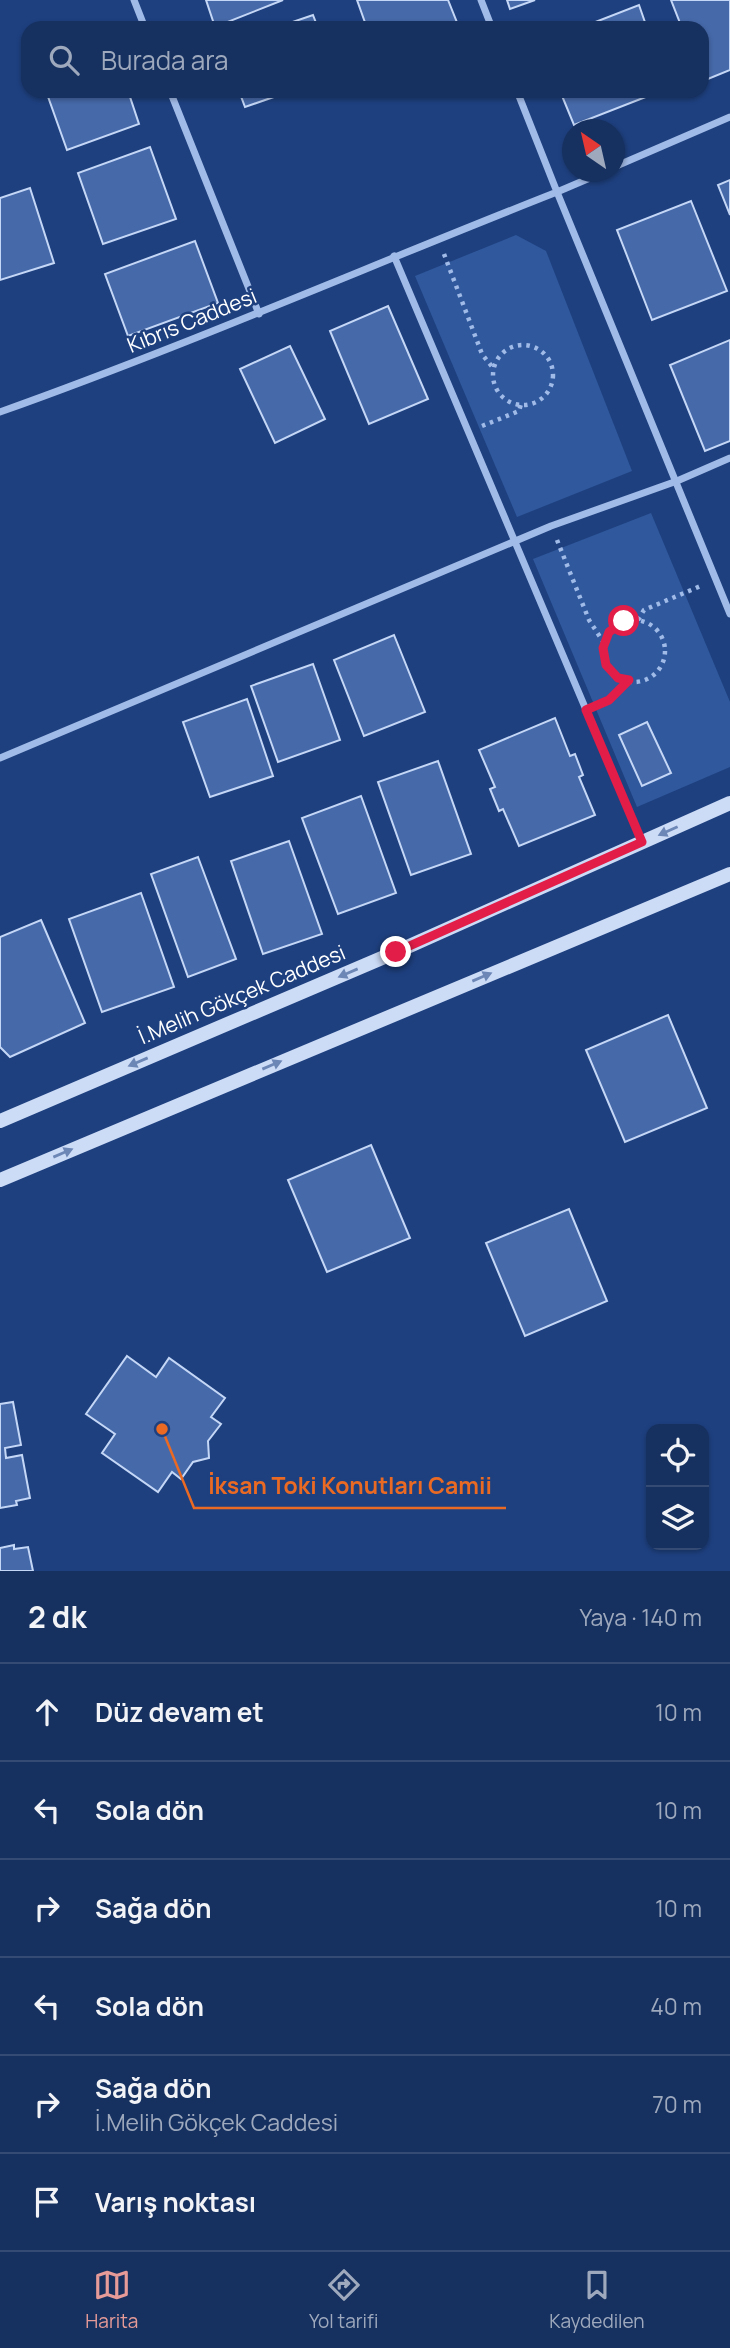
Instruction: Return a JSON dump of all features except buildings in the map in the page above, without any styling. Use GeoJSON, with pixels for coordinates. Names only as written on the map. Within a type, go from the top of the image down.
{"type":"FeatureCollection","features":[{"type":"Feature","properties":{"kind":"main road","name":"İ.Melih Gökçek Caddesi"},"geometry":{"type":"LineString","coordinates":[[0,1121],[396,952],[730,803]]}},
{"type":"Feature","properties":{"kind":"main road"},"geometry":{"type":"LineString","coordinates":[[0,1180],[730,874]]}},
{"type":"Feature","properties":{"kind":"street"},"geometry":{"type":"LineString","coordinates":[[134,0],[142,21]]}},
{"type":"Feature","properties":{"kind":"street"},"geometry":{"type":"LineString","coordinates":[[481,0],[489,21]]}},
{"type":"Feature","properties":{"kind":"street"},"geometry":{"type":"LineString","coordinates":[[173,98],[259,314]]}},
{"type":"Feature","properties":{"kind":"street"},"geometry":{"type":"LineString","coordinates":[[520,98],[730,614]]}},
{"type":"Feature","properties":{"kind":"street"},"geometry":{"type":"LineString","coordinates":[[625,162],[730,117]]}},
{"type":"Feature","properties":{"kind":"street","name":"Kıbrıs Caddesi"},"geometry":{"type":"LineString","coordinates":[[0,412],[99,377],[259,314],[394,256],[580,182]]}},
{"type":"Feature","properties":{"kind":"street"},"geometry":{"type":"LineString","coordinates":[[394,256],[642,842]]}},
{"type":"Feature","properties":{"kind":"street"},"geometry":{"type":"LineString","coordinates":[[0,758],[514,541],[677,481],[730,458]]}},
{"type":"Feature","properties":{"kind":"path"},"geometry":{"type":"LineString","coordinates":[[439,239],[482,354],[493,368],[495,389],[511,403],[532,405],[549,392],[554,371],[544,353],[525,344],[505,350],[493,368]]}},
{"type":"Feature","properties":{"kind":"path"},"geometry":{"type":"LineString","coordinates":[[468,431],[519,411],[521,404]]}},
{"type":"Feature","properties":{"kind":"path"},"geometry":{"type":"LineString","coordinates":[[551,526],[589,620],[604,644],[606,665],[618,678],[636,682],[652,676],[663,662],[665,644],[657,629],[638,620],[624,621],[609,632],[604,644]]}},
{"type":"Feature","properties":{"kind":"path"},"geometry":{"type":"LineString","coordinates":[[638,620],[644,610],[715,580]]}},
{"type":"Feature","properties":{"kind":"path"},"geometry":{"type":"LineString","coordinates":[[586,710],[609,700],[629,680]]}},
{"type":"Feature","properties":{"kind":"shaded area"},"geometry":{"type":"Polygon","coordinates":[[[516,235],[546,251],[632,471],[517,517],[415,276],[516,235]]]}},
{"type":"Feature","properties":{"kind":"shaded area"},"geometry":{"type":"Polygon","coordinates":[[[651,513],[730,702],[730,767],[637,807],[533,559],[651,513]]]}},
{"type":"Feature","properties":{"kind":"place","name":"İksan Toki Konutları Camii"},"geometry":{"type":"Point","coordinates":[162,1429]}},
{"type":"Feature","properties":{"kind":"route"},"geometry":{"type":"LineString","coordinates":[[396,952],[642,842],[586,710],[609,700],[629,680],[618,678],[606,665],[603,648],[609,632],[624,621]]}}]}
